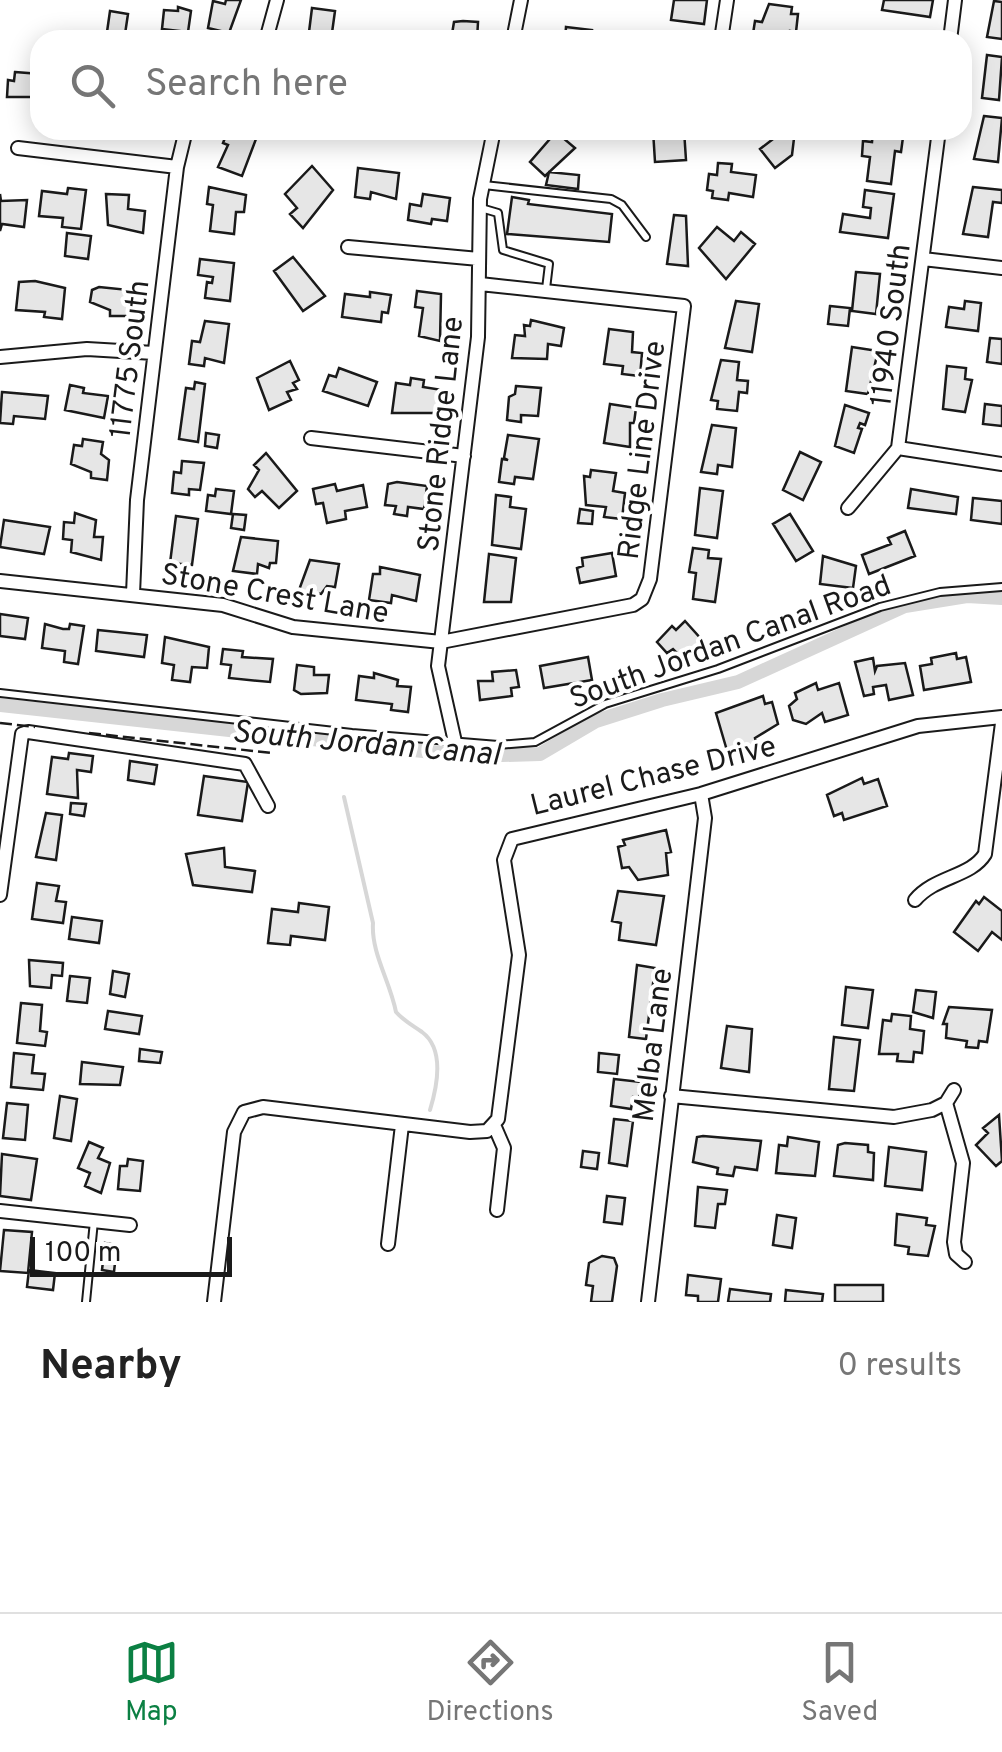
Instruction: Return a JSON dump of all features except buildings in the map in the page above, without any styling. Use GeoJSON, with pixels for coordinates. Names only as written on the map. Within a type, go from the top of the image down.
{"type":"FeatureCollection","features":[{"type":"Feature","properties":{"kind":"street"},"geometry":{"type":"LineString","coordinates":[[269,30],[277,0]]}},
{"type":"Feature","properties":{"kind":"street"},"geometry":{"type":"LineString","coordinates":[[515,30],[522,0]]}},
{"type":"Feature","properties":{"kind":"street"},"geometry":{"type":"LineString","coordinates":[[722,30],[727,0]]}},
{"type":"Feature","properties":{"kind":"street"},"geometry":{"type":"LineString","coordinates":[[951,30],[955,0]]}},
{"type":"Feature","properties":{"kind":"street","name":"11775 South"},"geometry":{"type":"LineString","coordinates":[[133,594],[138,554],[135,520],[177,166],[184,140]]}},
{"type":"Feature","properties":{"kind":"street","name":"Stone Ridge Lane"},"geometry":{"type":"LineString","coordinates":[[455,742],[440,684],[441,642],[480,284],[480,207],[492,140]]}},
{"type":"Feature","properties":{"kind":"street","name":"11940 South"},"geometry":{"type":"LineString","coordinates":[[848,508],[898,448],[938,140]]}},
{"type":"Feature","properties":{"kind":"street"},"geometry":{"type":"LineString","coordinates":[[18,148],[177,166]]}},
{"type":"Feature","properties":{"kind":"street"},"geometry":{"type":"LineString","coordinates":[[348,247],[479,259]]}},
{"type":"Feature","properties":{"kind":"street"},"geometry":{"type":"LineString","coordinates":[[924,259],[1002,268]]}},
{"type":"Feature","properties":{"kind":"street"},"geometry":{"type":"LineString","coordinates":[[480,284],[546,289]]}},
{"type":"Feature","properties":{"kind":"street","name":"Ridge Line Drive"},"geometry":{"type":"LineString","coordinates":[[546,289],[684,306],[650,579],[642,599]]}},
{"type":"Feature","properties":{"kind":"street"},"geometry":{"type":"LineString","coordinates":[[0,357],[87,349],[154,353]]}},
{"type":"Feature","properties":{"kind":"street"},"geometry":{"type":"LineString","coordinates":[[311,438],[464,456]]}},
{"type":"Feature","properties":{"kind":"street"},"geometry":{"type":"LineString","coordinates":[[898,448],[1002,464]]}},
{"type":"Feature","properties":{"kind":"street","name":"Stone Crest Lane"},"geometry":{"type":"LineString","coordinates":[[0,580],[241,609],[293,627],[441,642],[623,609],[642,599]]}},
{"type":"Feature","properties":{"kind":"street"},"geometry":{"type":"LineString","coordinates":[[915,900],[926,886],[974,866],[985,854],[1002,720]]}},
{"type":"Feature","properties":{"kind":"street","name":"Laurel Chase Drive"},"geometry":{"type":"LineString","coordinates":[[494,1125],[500,1110],[520,955],[504,860],[507,845],[520,834],[701,794],[918,726],[1002,720]]}},
{"type":"Feature","properties":{"kind":"street"},"geometry":{"type":"LineString","coordinates":[[0,895],[6,789],[22,734],[36,731],[245,764],[268,806]]}},
{"type":"Feature","properties":{"kind":"street","name":"Melba Lane"},"geometry":{"type":"LineString","coordinates":[[648,1302],[705,818],[701,794]]}},
{"type":"Feature","properties":{"kind":"street"},"geometry":{"type":"LineString","coordinates":[[671,1096],[894,1117],[918,1114],[950,1096],[963,1162],[954,1242],[956,1254],[965,1262]]}},
{"type":"Feature","properties":{"kind":"street"},"geometry":{"type":"LineString","coordinates":[[214,1302],[234,1132],[244,1112],[263,1107],[470,1132],[494,1125],[504,1148],[497,1210]]}},
{"type":"Feature","properties":{"kind":"street"},"geometry":{"type":"LineString","coordinates":[[388,1244],[402,1125]]}},
{"type":"Feature","properties":{"kind":"street"},"geometry":{"type":"LineString","coordinates":[[0,1211],[130,1225]]}},
{"type":"Feature","properties":{"kind":"lane"},"geometry":{"type":"LineString","coordinates":[[483,185],[611,199],[622,205],[646,236]]}},
{"type":"Feature","properties":{"kind":"lane"},"geometry":{"type":"LineString","coordinates":[[480,207],[498,213],[504,250],[549,264],[546,289]]}},
{"type":"Feature","properties":{"kind":"lane","name":"South Jordan Canal Road"},"geometry":{"type":"LineString","coordinates":[[0,693],[455,742],[535,742],[605,704],[718,669],[880,607],[940,592],[1002,587]]}},
{"type":"Feature","properties":{"kind":"lane"},"geometry":{"type":"LineString","coordinates":[[86,1302],[94,1221]]}},
{"type":"Feature","properties":{"kind":"waterway","name":"South Jordan Canal"},"geometry":{"type":"LineString","coordinates":[[0,705],[469,756],[540,754],[596,721],[738,682],[905,606],[967,596],[1002,598]]}},
{"type":"Feature","properties":{"kind":"waterway"},"geometry":{"type":"LineString","coordinates":[[344,797],[375,945],[396,1012],[422,1032],[434,1048],[437,1080],[430,1110]]}},
{"type":"Feature","properties":{"kind":"fence"},"geometry":{"type":"LineString","coordinates":[[0,723],[35,727]]}},
{"type":"Feature","properties":{"kind":"fence"},"geometry":{"type":"LineString","coordinates":[[89,733],[272,753]]}}]}
